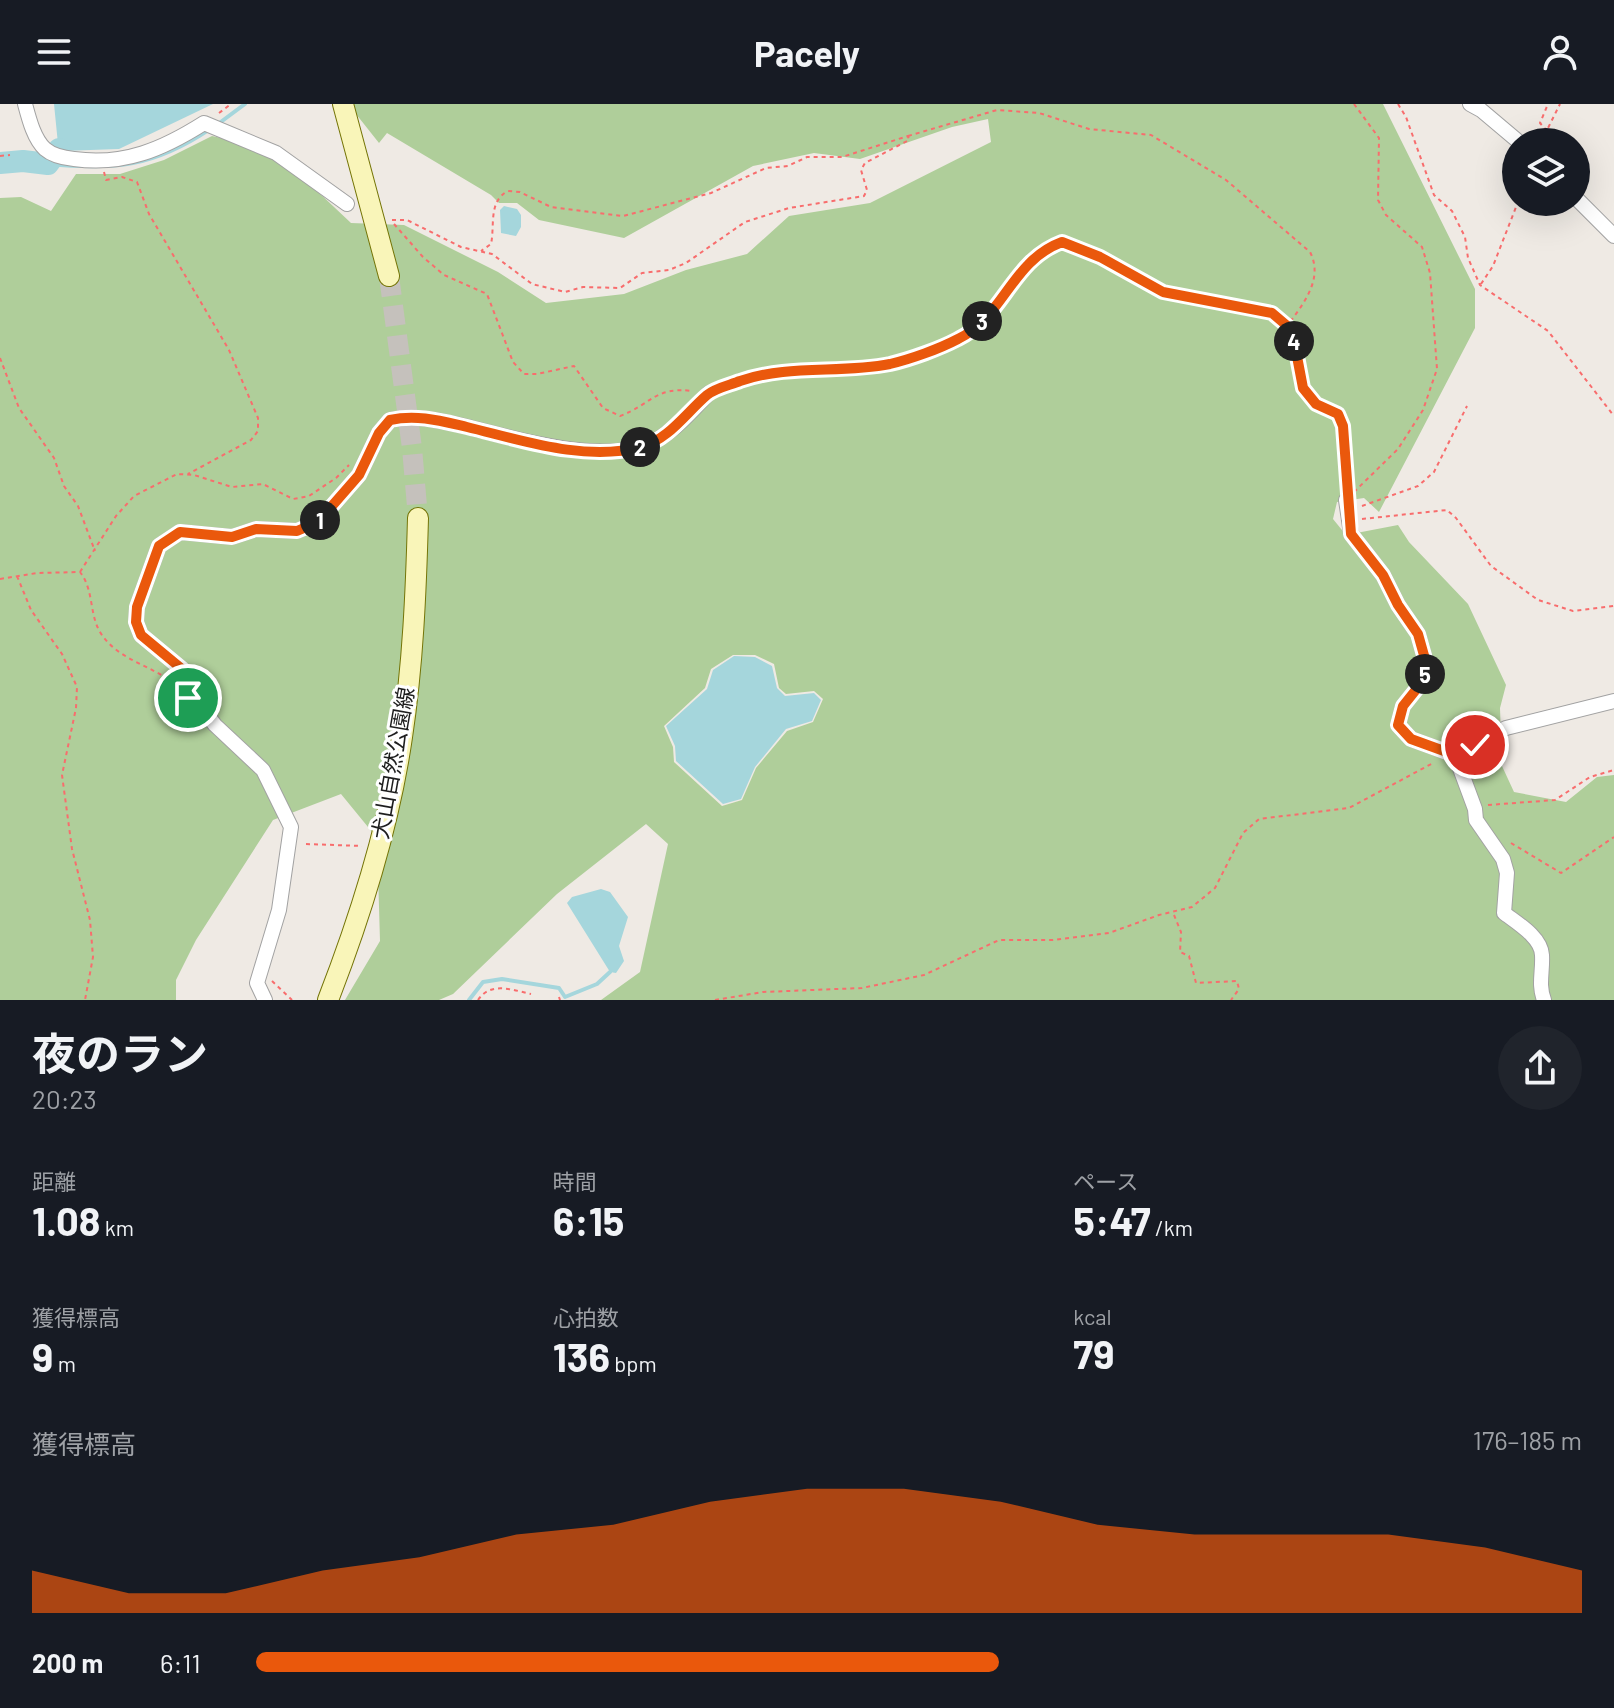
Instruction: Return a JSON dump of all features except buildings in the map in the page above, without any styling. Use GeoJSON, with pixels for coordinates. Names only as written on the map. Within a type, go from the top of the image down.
{"type":"FeatureCollection","features":[{"type":"Feature","properties":{"kind":"main road"},"geometry":{"type":"LineString","coordinates":[[343,104],[389,276]]}},
{"type":"Feature","properties":{"kind":"main road","name":"犬山自然公園線"},"geometry":{"type":"LineString","coordinates":[[328,1000],[354,934],[379,846],[403,736],[416,606],[418,518]]}},
{"type":"Feature","properties":{"kind":"street"},"geometry":{"type":"LineString","coordinates":[[25,104],[35,134],[54,154],[108,161],[140,156],[206,124],[276,153],[347,204]]}},
{"type":"Feature","properties":{"kind":"street"},"geometry":{"type":"LineString","coordinates":[[1470,104],[1503,128]]}},
{"type":"Feature","properties":{"kind":"street"},"geometry":{"type":"LineString","coordinates":[[1590,212],[1614,236]]}},
{"type":"Feature","properties":{"kind":"street"},"geometry":{"type":"LineString","coordinates":[[265,1000],[257,983],[259,968],[279,910],[291,827],[263,770],[215,725],[201,707],[182,669],[141,635],[136,622],[137,607],[159,546],[180,532],[232,537],[256,529],[297,531],[318,522],[359,475],[379,433],[390,420],[418,416],[565,449],[617,451],[642,446],[662,436],[709,393]]}},
{"type":"Feature","properties":{"kind":"street"},"geometry":{"type":"LineString","coordinates":[[1348,511],[1351,534],[1383,575],[1398,605],[1418,634],[1427,666],[1423,681],[1403,706],[1398,725],[1411,739],[1455,755],[1506,728],[1614,701]]}},
{"type":"Feature","properties":{"kind":"street"},"geometry":{"type":"LineString","coordinates":[[1455,755],[1480,830],[1503,859],[1507,873],[1504,913],[1535,939],[1542,952],[1539,988],[1544,1000]]}},
{"type":"Feature","properties":{"kind":"path"},"geometry":{"type":"LineString","coordinates":[[1348,511],[1398,449],[1423,410],[1437,369],[1430,273],[1422,247],[1386,215],[1378,200],[1379,138],[1354,104]]}},
{"type":"Feature","properties":{"kind":"path"},"geometry":{"type":"LineString","coordinates":[[1398,104],[1406,117],[1434,195],[1452,211],[1465,237],[1468,258],[1480,285],[1548,331],[1614,416]]}},
{"type":"Feature","properties":{"kind":"path"},"geometry":{"type":"LineString","coordinates":[[1544,128],[1540,123],[1548,104]]}},
{"type":"Feature","properties":{"kind":"path"},"geometry":{"type":"LineString","coordinates":[[1548,128],[1560,104]]}},
{"type":"Feature","properties":{"kind":"path"},"geometry":{"type":"LineString","coordinates":[[481,251],[491,244],[498,198],[508,191],[514,190],[551,207],[623,216],[711,193],[766,168],[788,166],[807,157],[842,157],[997,110],[1039,113],[1089,129],[1151,135],[1226,180],[1292,235],[1315,261],[1312,287],[1288,326]]}},
{"type":"Feature","properties":{"kind":"path"},"geometry":{"type":"LineString","coordinates":[[908,136],[909,140],[865,163],[861,170],[867,190],[864,196],[789,208],[745,222],[686,263],[669,270],[642,273],[620,288],[596,286],[565,292],[549,290],[532,284],[498,258],[461,247],[407,220],[391,220],[423,257],[444,275],[487,294],[513,362],[524,374],[574,366],[603,408],[620,416],[637,410],[658,392],[683,389],[709,393],[744,380],[809,367],[890,364],[960,339],[992,310],[1022,269],[1042,249],[1062,242],[1100,257],[1163,292],[1272,313],[1288,326],[1292,330],[1303,388],[1316,404],[1338,414],[1343,426],[1348,511]]}},
{"type":"Feature","properties":{"kind":"path"},"geometry":{"type":"LineString","coordinates":[[0,156],[10,155]]}},
{"type":"Feature","properties":{"kind":"path"},"geometry":{"type":"LineString","coordinates":[[104,172],[106,180],[122,177],[137,182],[149,214],[229,350],[258,418],[258,431],[251,440],[188,474]]}},
{"type":"Feature","properties":{"kind":"path"},"geometry":{"type":"LineString","coordinates":[[1480,285],[1493,266],[1513,216]]}},
{"type":"Feature","properties":{"kind":"path"},"geometry":{"type":"LineString","coordinates":[[0,358],[19,408],[54,458],[64,486],[78,506],[95,551]]}},
{"type":"Feature","properties":{"kind":"path"},"geometry":{"type":"LineString","coordinates":[[1348,511],[1418,486],[1434,472],[1467,406]]}},
{"type":"Feature","properties":{"kind":"path"},"geometry":{"type":"LineString","coordinates":[[80,572],[116,516],[134,496],[177,474],[188,474],[232,487],[263,484],[293,499],[309,496],[336,478],[350,463]]}},
{"type":"Feature","properties":{"kind":"path"},"geometry":{"type":"LineString","coordinates":[[1348,511],[1447,510],[1491,566],[1538,600],[1573,611],[1614,606]]}},
{"type":"Feature","properties":{"kind":"path"},"geometry":{"type":"LineString","coordinates":[[0,579],[80,572]]}},
{"type":"Feature","properties":{"kind":"path"},"geometry":{"type":"LineString","coordinates":[[80,572],[88,582],[94,619],[111,646],[157,670],[176,685]]}},
{"type":"Feature","properties":{"kind":"path"},"geometry":{"type":"LineString","coordinates":[[17,576],[31,610],[62,654],[77,687],[76,708],[62,775],[72,849],[90,920],[93,957],[85,1000]]}},
{"type":"Feature","properties":{"kind":"path"},"geometry":{"type":"LineString","coordinates":[[715,1000],[763,992],[862,988],[924,975],[999,940],[1053,940],[1109,933],[1159,915],[1173,914],[1206,898],[1243,833],[1259,819],[1349,808],[1442,758],[1455,755]]}},
{"type":"Feature","properties":{"kind":"path"},"geometry":{"type":"LineString","coordinates":[[1475,809],[1487,805],[1555,800],[1590,777],[1614,770]]}},
{"type":"Feature","properties":{"kind":"path"},"geometry":{"type":"LineString","coordinates":[[1494,848],[1514,843],[1561,873],[1614,837]]}},
{"type":"Feature","properties":{"kind":"path"},"geometry":{"type":"LineString","coordinates":[[306,844],[379,846]]}},
{"type":"Feature","properties":{"kind":"path"},"geometry":{"type":"LineString","coordinates":[[1173,914],[1181,932],[1180,952],[1189,956],[1196,983],[1237,981],[1239,989],[1231,1000]]}},
{"type":"Feature","properties":{"kind":"path"},"geometry":{"type":"LineString","coordinates":[[259,968],[292,1000]]}},
{"type":"Feature","properties":{"kind":"path"},"geometry":{"type":"LineString","coordinates":[[478,1000],[488,989],[497,987],[531,994]]}},
{"type":"Feature","properties":{"kind":"green space"},"geometry":{"type":"Polygon","coordinates":[[[353,104],[1383,104],[1475,289],[1475,328],[1379,512],[1364,498],[1337,502],[1333,519],[1346,535],[1398,525],[1409,542],[1468,604],[1506,685],[1500,708],[1502,766],[1514,792],[1566,802],[1597,777],[1614,775],[1614,1000],[601,1000],[640,972],[668,844],[646,824],[557,894],[453,994],[439,1000],[345,1000],[380,941],[377,838],[341,794],[273,820],[196,940],[176,980],[176,1000],[0,1000],[0,198],[21,197],[51,211],[76,174],[120,174],[164,160],[212,136],[244,143],[299,174],[351,223],[404,225],[498,272],[546,303],[624,294],[686,270],[747,254],[789,216],[870,203],[991,142],[988,119],[952,127],[860,159],[814,153],[753,166],[624,238],[539,220],[517,203],[499,203],[491,195],[387,133],[379,143],[356,114],[353,104]],[[733,655],[711,669],[705,688],[664,726],[673,747],[674,762],[722,806],[742,800],[756,768],[787,731],[813,722],[823,699],[814,691],[786,694],[779,688],[774,664],[755,655],[733,655]]]}},
{"type":"Feature","properties":{"kind":"water"},"geometry":{"type":"Polygon","coordinates":[[[54,104],[213,104],[119,149],[62,151],[55,147],[58,144],[54,104]]]}},
{"type":"Feature","properties":{"kind":"water"},"geometry":{"type":"Polygon","coordinates":[[[504,206],[517,209],[521,215],[521,227],[516,236],[501,233],[500,210],[504,206]]]}},
{"type":"Feature","properties":{"kind":"water"},"geometry":{"type":"Polygon","coordinates":[[[734,656],[755,657],[772,666],[777,688],[785,696],[814,693],[821,700],[812,721],[786,729],[755,767],[741,799],[723,804],[676,761],[675,746],[666,726],[707,689],[713,670],[734,656]]]}},
{"type":"Feature","properties":{"kind":"water"},"geometry":{"type":"Polygon","coordinates":[[[601,889],[610,892],[628,917],[619,946],[624,961],[616,973],[610,972],[567,903],[572,897],[601,889]]]}},
{"type":"Feature","properties":{"kind":"waterway"},"geometry":{"type":"LineString","coordinates":[[218,124],[245,104]]}},
{"type":"Feature","properties":{"kind":"waterway"},"geometry":{"type":"LineString","coordinates":[[48,164],[114,166],[133,163],[170,151],[210,129]]}},
{"type":"Feature","properties":{"kind":"waterway"},"geometry":{"type":"LineString","coordinates":[[0,163],[23,161],[48,164],[59,149]]}},
{"type":"Feature","properties":{"kind":"waterway"},"geometry":{"type":"LineString","coordinates":[[469,1000],[483,982],[502,979],[559,988],[565,997],[597,984],[610,972]]}},
{"type":"Feature","properties":{"kind":"tunnel"},"geometry":{"type":"LineString","coordinates":[[389,276],[418,518]]}},
{"type":"Feature","properties":{"kind":"route"},"geometry":{"type":"LineString","coordinates":[[188,698],[201,707],[182,669],[141,635],[136,622],[137,607],[159,546],[180,532],[232,537],[256,529],[297,531],[318,522],[359,475],[379,433],[390,420],[418,416],[565,449],[617,451],[642,446],[678,425],[709,393],[744,380],[809,367],[890,364],[960,339],[992,310],[1022,269],[1042,249],[1062,242],[1100,257],[1163,292],[1272,313],[1292,330],[1303,388],[1316,404],[1338,414],[1343,426],[1346,500],[1351,534],[1383,575],[1398,605],[1418,634],[1427,666],[1423,681],[1403,706],[1398,725],[1411,739],[1455,755],[1475,745]]}}]}
